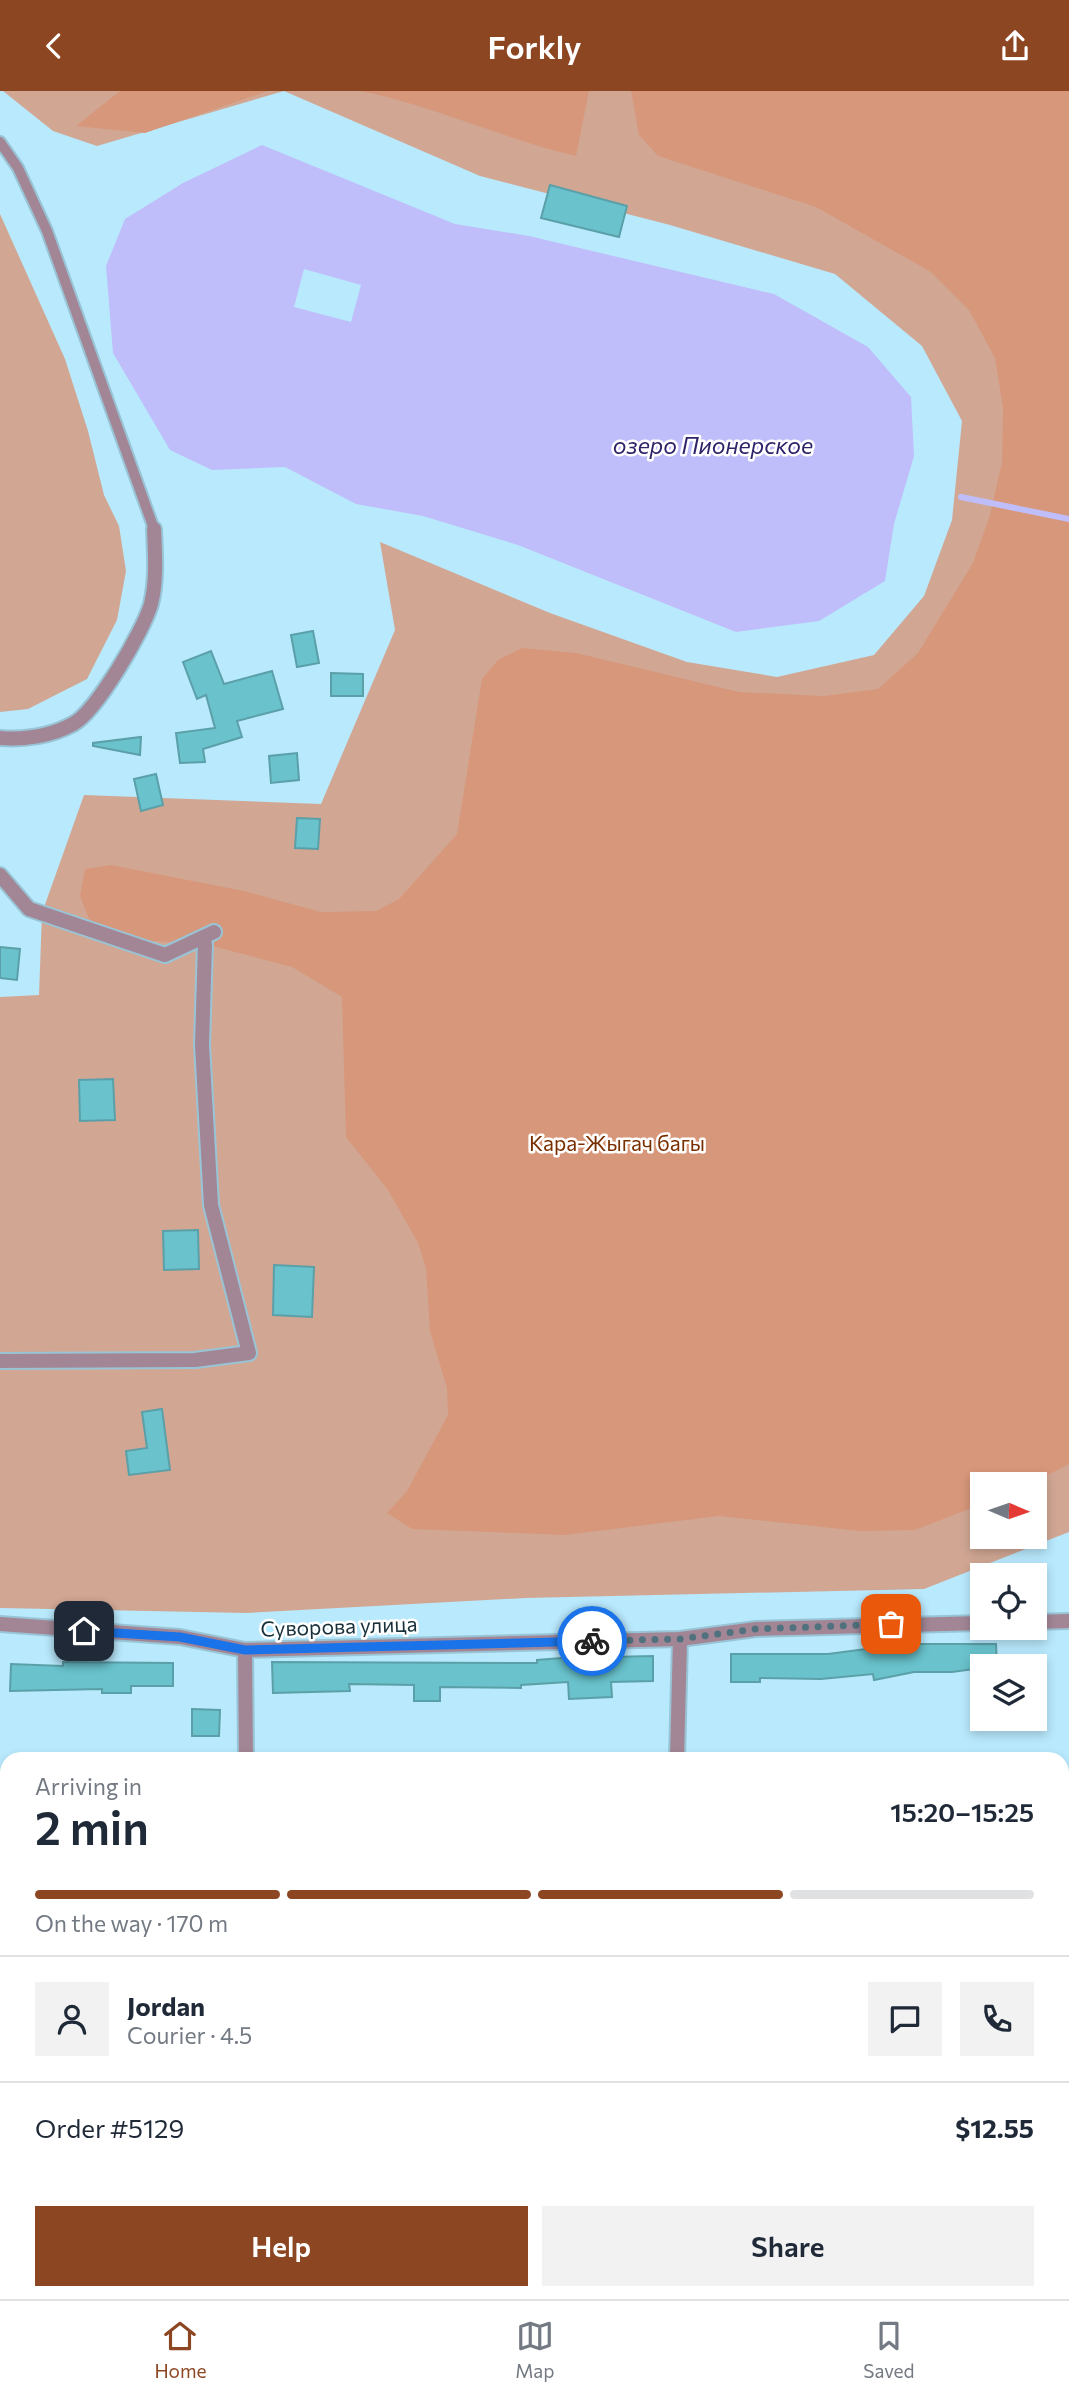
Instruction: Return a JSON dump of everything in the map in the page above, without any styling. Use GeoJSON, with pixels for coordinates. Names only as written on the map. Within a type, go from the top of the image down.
{"type":"FeatureCollection","features":[{"type":"Feature","properties":{"kind":"street"},"geometry":{"type":"LineString","coordinates":[[0,738],[42,736],[75,723],[117,673],[150,605],[156,566],[154,529]]}},
{"type":"Feature","properties":{"kind":"street"},"geometry":{"type":"LineString","coordinates":[[0,875],[29,909],[164,955],[209,938],[202,1045],[211,1205],[249,1353],[195,1360],[0,1361]]}},
{"type":"Feature","properties":{"kind":"street"},"geometry":{"type":"LineString","coordinates":[[1047,1622],[1069,1621]]}},
{"type":"Feature","properties":{"kind":"street","name":"Суворова улица"},"geometry":{"type":"LineString","coordinates":[[0,1623],[180,1637],[245,1650],[680,1639],[756,1629],[970,1623]]}},
{"type":"Feature","properties":{"kind":"street"},"geometry":{"type":"LineString","coordinates":[[677,1752],[680,1639]]}},
{"type":"Feature","properties":{"kind":"street"},"geometry":{"type":"LineString","coordinates":[[245,1650],[246,1752]]}},
{"type":"Feature","properties":{"kind":"lane"},"geometry":{"type":"LineString","coordinates":[[0,142],[18,168],[47,231],[154,529]]}},
{"type":"Feature","properties":{"kind":"green space"},"geometry":{"type":"Polygon","coordinates":[[[3,91],[284,91],[97,146],[53,131],[3,91]]]}},
{"type":"Feature","properties":{"kind":"green space"},"geometry":{"type":"Polygon","coordinates":[[[120,91],[268,91],[145,133],[76,126],[120,91]]]}},
{"type":"Feature","properties":{"kind":"green space","name":"Кара-Жыгач багы"},"geometry":{"type":"Polygon","coordinates":[[[284,91],[1069,91],[1069,1532],[1047,1541],[1047,1472],[970,1472],[970,1549],[1026,1549],[990,1563],[970,1563],[970,1571],[924,1589],[526,1598],[247,1613],[0,1608],[0,997],[39,995],[42,913],[84,795],[321,804],[395,630],[380,542],[550,613],[687,662],[777,677],[874,655],[924,596],[952,520],[962,421],[922,346],[835,274],[670,225],[480,176],[284,91]]]}},
{"type":"Feature","properties":{"kind":"green space"},"geometry":{"type":"Polygon","coordinates":[[[361,91],[589,91],[576,156],[522,141],[416,105],[361,91]]]}},
{"type":"Feature","properties":{"kind":"green space","name":"Кара-Жыгач багы"},"geometry":{"type":"Polygon","coordinates":[[[631,91],[1069,91],[1069,1464],[1047,1475],[1047,1472],[970,1472],[970,1509],[915,1530],[860,1531],[719,1516],[565,1535],[412,1529],[387,1513],[407,1491],[448,1415],[447,1388],[430,1331],[426,1268],[418,1243],[388,1190],[346,1137],[342,997],[292,967],[205,944],[121,939],[89,919],[80,896],[85,869],[111,865],[244,891],[321,912],[376,911],[399,899],[457,834],[482,679],[498,660],[522,648],[576,653],[739,692],[824,696],[878,689],[918,653],[973,563],[990,515],[1002,462],[1003,408],[995,358],[969,310],[931,272],[816,207],[658,156],[639,135],[631,91]]]}},
{"type":"Feature","properties":{"kind":"green space"},"geometry":{"type":"Polygon","coordinates":[[[0,214],[65,359],[88,431],[104,495],[119,526],[126,571],[117,620],[87,679],[28,709],[0,712],[0,214]]]}},
{"type":"Feature","properties":{"kind":"water","name":"озеро Пионерское"},"geometry":{"type":"Polygon","coordinates":[[[262,145],[455,224],[529,236],[774,294],[868,347],[911,397],[914,456],[894,524],[885,581],[819,621],[736,632],[518,545],[423,516],[356,504],[285,467],[212,470],[170,450],[113,353],[106,266],[125,219],[183,183],[262,145]],[[304,269],[294,307],[351,322],[361,285],[304,269]]]}},
{"type":"Feature","properties":{"kind":"building"},"geometry":{"type":"Polygon","coordinates":[[[550,185],[627,206],[619,237],[541,218],[550,185]]]}},
{"type":"Feature","properties":{"kind":"building"},"geometry":{"type":"Polygon","coordinates":[[[313,631],[319,663],[297,667],[291,635],[313,631]]]}},
{"type":"Feature","properties":{"kind":"building"},"geometry":{"type":"Polygon","coordinates":[[[211,651],[224,684],[272,671],[283,709],[237,721],[242,737],[203,749],[205,762],[180,763],[176,733],[215,728],[206,695],[197,699],[183,662],[211,651]]]}},
{"type":"Feature","properties":{"kind":"building"},"geometry":{"type":"Polygon","coordinates":[[[331,673],[363,674],[363,696],[331,696],[331,673]]]}},
{"type":"Feature","properties":{"kind":"building"},"geometry":{"type":"Polygon","coordinates":[[[141,737],[140,755],[93,746],[93,743],[141,737]]]}},
{"type":"Feature","properties":{"kind":"building"},"geometry":{"type":"Polygon","coordinates":[[[297,753],[299,780],[271,783],[269,756],[297,753]]]}},
{"type":"Feature","properties":{"kind":"building"},"geometry":{"type":"Polygon","coordinates":[[[156,774],[163,805],[141,811],[134,779],[156,774]]]}},
{"type":"Feature","properties":{"kind":"building"},"geometry":{"type":"Polygon","coordinates":[[[297,818],[320,819],[318,849],[295,848],[297,818]]]}},
{"type":"Feature","properties":{"kind":"building"},"geometry":{"type":"Polygon","coordinates":[[[0,947],[20,949],[17,980],[0,978],[0,947]]]}},
{"type":"Feature","properties":{"kind":"building"},"geometry":{"type":"Polygon","coordinates":[[[113,1079],[115,1120],[80,1121],[79,1080],[113,1079]]]}},
{"type":"Feature","properties":{"kind":"building"},"geometry":{"type":"Polygon","coordinates":[[[198,1230],[199,1269],[164,1270],[163,1231],[198,1230]]]}},
{"type":"Feature","properties":{"kind":"building"},"geometry":{"type":"Polygon","coordinates":[[[274,1265],[314,1267],[312,1317],[273,1315],[274,1265]]]}},
{"type":"Feature","properties":{"kind":"building"},"geometry":{"type":"Polygon","coordinates":[[[162,1409],[170,1470],[129,1475],[126,1451],[147,1448],[142,1412],[162,1409]]]}},
{"type":"Feature","properties":{"kind":"building"},"geometry":{"type":"Polygon","coordinates":[[[904,1644],[996,1644],[996,1654],[970,1654],[970,1670],[952,1672],[914,1672],[874,1680],[873,1674],[821,1679],[760,1678],[760,1682],[731,1682],[731,1654],[828,1654],[904,1644]]]}},
{"type":"Feature","properties":{"kind":"building"},"geometry":{"type":"Polygon","coordinates":[[[653,1656],[653,1681],[611,1682],[612,1697],[569,1699],[568,1682],[521,1685],[521,1688],[440,1687],[440,1701],[414,1701],[414,1685],[349,1684],[350,1691],[273,1693],[272,1662],[537,1663],[537,1660],[562,1658],[653,1656]]]}},
{"type":"Feature","properties":{"kind":"building"},"geometry":{"type":"Polygon","coordinates":[[[63,1662],[173,1663],[173,1686],[131,1686],[131,1693],[102,1693],[102,1689],[10,1691],[11,1664],[63,1666],[63,1662]]]}},
{"type":"Feature","properties":{"kind":"building"},"geometry":{"type":"Polygon","coordinates":[[[192,1709],[220,1710],[219,1736],[192,1736],[192,1709]]]}},
{"type":"Feature","properties":{"kind":"waterway"},"geometry":{"type":"LineString","coordinates":[[961,497],[1069,519]]}},
{"type":"Feature","properties":{"kind":"way so far"},"geometry":{"type":"LineString","coordinates":[[592,1641],[680,1639],[756,1629],[891,1624]]}},
{"type":"Feature","properties":{"kind":"route"},"geometry":{"type":"LineString","coordinates":[[84,1631],[180,1637],[245,1650],[592,1641]]}}]}
